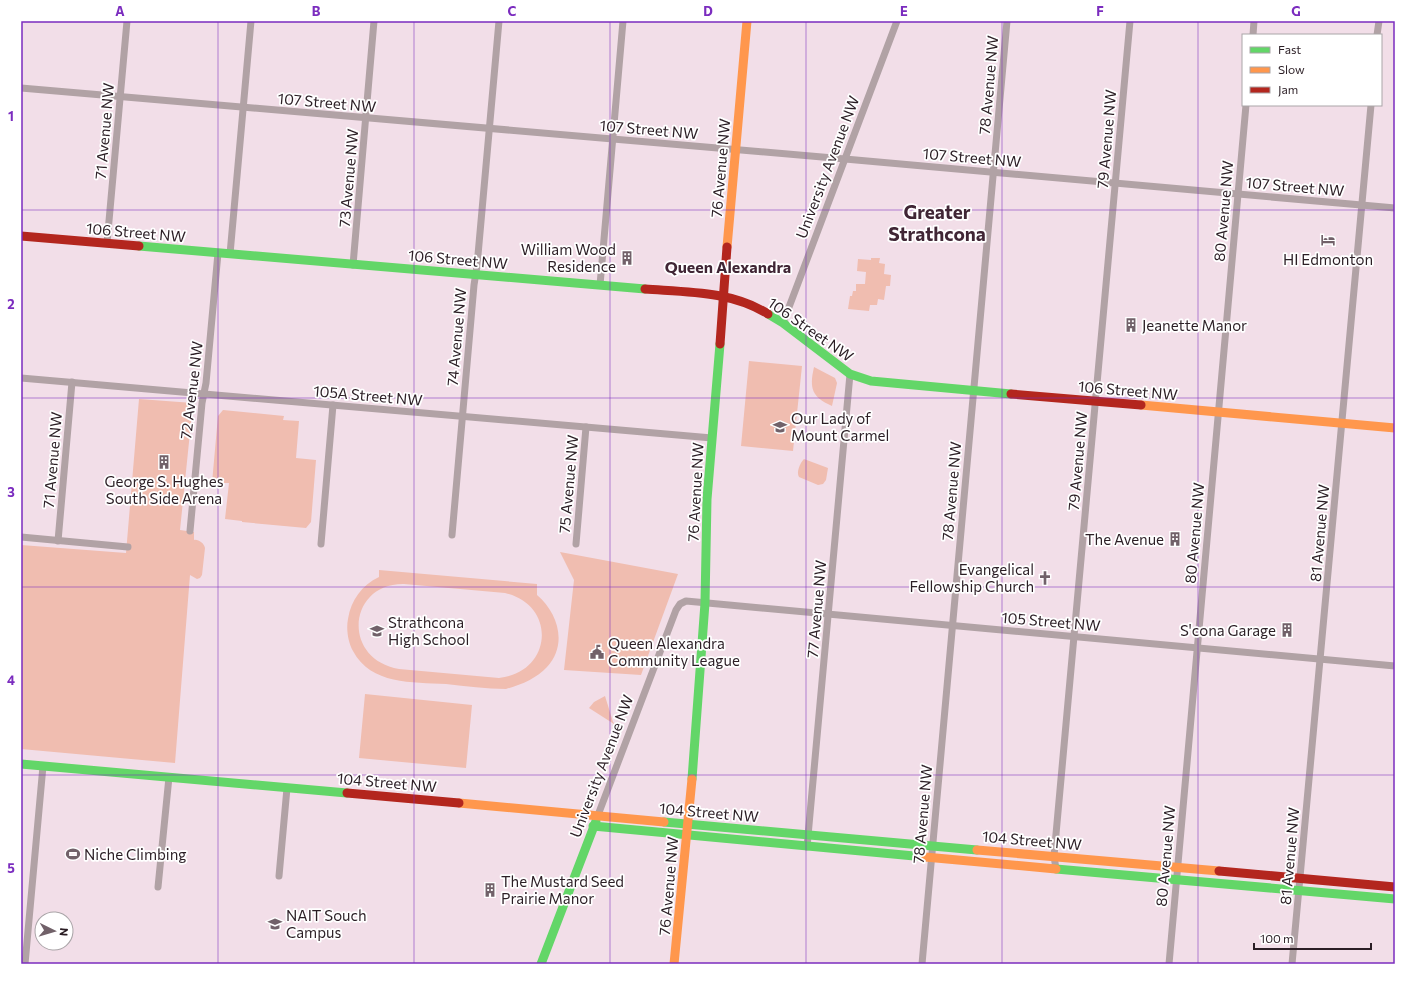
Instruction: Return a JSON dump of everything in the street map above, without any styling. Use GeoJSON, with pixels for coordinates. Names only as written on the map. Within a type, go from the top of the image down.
{"type":"FeatureCollection","features":[{"type":"Feature","properties":{"kind":"street","name":"71 Avenue NW"},"geometry":{"type":"LineString","coordinates":[[107,243],[127,21]]}},
{"type":"Feature","properties":{"kind":"street"},"geometry":{"type":"LineString","coordinates":[[230,254],[251,21]]}},
{"type":"Feature","properties":{"kind":"street","name":"73 Avenue NW"},"geometry":{"type":"LineString","coordinates":[[353,265],[374,21]]}},
{"type":"Feature","properties":{"kind":"street","name":"74 Avenue NW"},"geometry":{"type":"LineString","coordinates":[[452,535],[499,21]]}},
{"type":"Feature","properties":{"kind":"street"},"geometry":{"type":"LineString","coordinates":[[600,285],[623,21]]}},
{"type":"Feature","properties":{"kind":"street","name":"76 Avenue NW"},"geometry":{"type":"LineString","coordinates":[[674,964],[688,824],[705,603],[708,499],[712,438],[735,149],[747,21]]}},
{"type":"Feature","properties":{"kind":"street","name":"University Avenue NW"},"geometry":{"type":"LineString","coordinates":[[783,323],[897,21]]}},
{"type":"Feature","properties":{"kind":"street","name":"78 Avenue NW"},"geometry":{"type":"LineString","coordinates":[[922,964],[1006,21]]}},
{"type":"Feature","properties":{"kind":"street","name":"79 Avenue NW"},"geometry":{"type":"LineString","coordinates":[[1056,869],[1054,856],[1130,21]]}},
{"type":"Feature","properties":{"kind":"street"},"geometry":{"type":"LineString","coordinates":[[1253,34],[1254,21]]}},
{"type":"Feature","properties":{"kind":"street"},"geometry":{"type":"LineString","coordinates":[[1377,34],[1378,21]]}},
{"type":"Feature","properties":{"kind":"street","name":"107 Street NW"},"geometry":{"type":"LineString","coordinates":[[21,88],[735,149],[1395,208]]}},
{"type":"Feature","properties":{"kind":"street","name":"80 Avenue NW"},"geometry":{"type":"LineString","coordinates":[[1169,964],[1246,106]]}},
{"type":"Feature","properties":{"kind":"street","name":"81 Avenue NW"},"geometry":{"type":"LineString","coordinates":[[1292,964],[1371,106]]}},
{"type":"Feature","properties":{"kind":"street","name":"106 Street NW"},"geometry":{"type":"LineString","coordinates":[[21,236],[600,285],[724,297],[737,299],[764,311],[783,323],[850,374],[871,381],[1395,428]]}},
{"type":"Feature","properties":{"kind":"street","name":"72 Avenue NW"},"geometry":{"type":"LineString","coordinates":[[190,531],[218,253]]}},
{"type":"Feature","properties":{"kind":"street","name":"77 Avenue NW"},"geometry":{"type":"LineString","coordinates":[[807,846],[850,374]]}},
{"type":"Feature","properties":{"kind":"street","name":"105A Street NW"},"geometry":{"type":"LineString","coordinates":[[21,378],[712,438]]}},
{"type":"Feature","properties":{"kind":"street","name":"71 Avenue NW"},"geometry":{"type":"LineString","coordinates":[[58,541],[72,382]]}},
{"type":"Feature","properties":{"kind":"street"},"geometry":{"type":"LineString","coordinates":[[321,544],[333,405]]}},
{"type":"Feature","properties":{"kind":"street","name":"75 Avenue NW"},"geometry":{"type":"LineString","coordinates":[[576,544],[586,427]]}},
{"type":"Feature","properties":{"kind":"street"},"geometry":{"type":"LineString","coordinates":[[21,538],[128,547]]}},
{"type":"Feature","properties":{"kind":"street","name":"University Avenue NW"},"geometry":{"type":"LineString","coordinates":[[541,964],[677,607],[686,601],[705,603]]}},
{"type":"Feature","properties":{"kind":"street","name":"105 Street NW"},"geometry":{"type":"LineString","coordinates":[[705,603],[1395,666]]}},
{"type":"Feature","properties":{"kind":"street","name":"104 Street NW"},"geometry":{"type":"LineString","coordinates":[[21,764],[1395,887]]}},
{"type":"Feature","properties":{"kind":"street"},"geometry":{"type":"LineString","coordinates":[[25,964],[43,766]]}},
{"type":"Feature","properties":{"kind":"street"},"geometry":{"type":"LineString","coordinates":[[158,887],[168,777]]}},
{"type":"Feature","properties":{"kind":"street"},"geometry":{"type":"LineString","coordinates":[[279,876],[288,788]]}},
{"type":"Feature","properties":{"kind":"street","name":"104 Street NW"},"geometry":{"type":"LineString","coordinates":[[593,826],[687,836],[1395,899]]}},
{"type":"Feature","properties":{"kind":"shaded area"},"geometry":{"type":"Polygon","coordinates":[[[871,258],[880,258],[879,263],[885,264],[884,274],[891,275],[890,286],[886,286],[884,300],[878,299],[877,305],[870,305],[869,311],[848,309],[850,296],[852,296],[853,291],[856,291],[856,284],[865,284],[866,272],[857,271],[858,259],[871,260],[871,258]]]}},
{"type":"Feature","properties":{"kind":"shaded area"},"geometry":{"type":"Polygon","coordinates":[[[749,361],[802,366],[793,451],[741,446],[749,361]]]}},
{"type":"Feature","properties":{"kind":"shaded area"},"geometry":{"type":"Polygon","coordinates":[[[814,367],[835,378],[837,383],[832,406],[816,396],[812,387],[814,367]]]}},
{"type":"Feature","properties":{"kind":"shaded area"},"geometry":{"type":"Polygon","coordinates":[[[139,399],[193,403],[180,530],[194,532],[194,540],[201,542],[205,548],[202,575],[197,579],[190,575],[175,763],[21,749],[21,545],[126,553],[139,399]]]}},
{"type":"Feature","properties":{"kind":"shaded area"},"geometry":{"type":"Polygon","coordinates":[[[223,410],[284,416],[283,420],[299,421],[296,458],[316,460],[311,522],[306,528],[225,519],[229,483],[212,483],[218,416],[223,410]]]}},
{"type":"Feature","properties":{"kind":"shaded area"},"geometry":{"type":"Polygon","coordinates":[[[804,459],[828,468],[826,480],[823,484],[818,485],[799,477],[799,468],[804,459]]]}},
{"type":"Feature","properties":{"kind":"shaded area"},"geometry":{"type":"Polygon","coordinates":[[[560,552],[678,574],[641,675],[564,670],[574,580],[560,552]]]}},
{"type":"Feature","properties":{"kind":"shaded area"},"geometry":{"type":"Polygon","coordinates":[[[379,570],[537,584],[537,595],[550,611],[558,629],[559,639],[557,649],[553,658],[543,671],[534,678],[506,689],[406,682],[381,676],[370,670],[361,662],[351,647],[347,631],[349,612],[355,599],[367,584],[379,577],[379,570]],[[404,584],[385,587],[371,595],[363,608],[359,622],[360,637],[367,651],[380,662],[399,669],[499,678],[517,673],[530,664],[538,652],[542,638],[540,624],[534,610],[522,600],[505,593],[404,584]]]}},
{"type":"Feature","properties":{"kind":"shaded area"},"geometry":{"type":"Polygon","coordinates":[[[365,694],[472,705],[466,768],[359,758],[365,694]]]}},
{"type":"Feature","properties":{"kind":"shaded area"},"geometry":{"type":"Polygon","coordinates":[[[605,696],[614,724],[589,708],[594,702],[605,696]]]}},
{"type":"Feature","properties":{"kind":"traffic: fast"},"geometry":{"type":"LineString","coordinates":[[139,246],[645,289]]}},
{"type":"Feature","properties":{"kind":"traffic: fast"},"geometry":{"type":"LineString","coordinates":[[768,314],[783,323],[850,374],[871,381],[1011,394]]}},
{"type":"Feature","properties":{"kind":"traffic: fast"},"geometry":{"type":"LineString","coordinates":[[692,779],[705,603],[707,499],[720,344]]}},
{"type":"Feature","properties":{"kind":"traffic: fast"},"geometry":{"type":"LineString","coordinates":[[21,764],[347,793]]}},
{"type":"Feature","properties":{"kind":"traffic: fast"},"geometry":{"type":"LineString","coordinates":[[541,964],[596,821]]}},
{"type":"Feature","properties":{"kind":"traffic: fast"},"geometry":{"type":"LineString","coordinates":[[664,822],[977,850]]}},
{"type":"Feature","properties":{"kind":"traffic: fast"},"geometry":{"type":"LineString","coordinates":[[593,826],[925,857]]}},
{"type":"Feature","properties":{"kind":"traffic: fast"},"geometry":{"type":"LineString","coordinates":[[1056,869],[1395,899]]}},
{"type":"Feature","properties":{"kind":"traffic: slow"},"geometry":{"type":"LineString","coordinates":[[727,247],[747,21]]}},
{"type":"Feature","properties":{"kind":"traffic: slow"},"geometry":{"type":"LineString","coordinates":[[1141,405],[1395,428]]}},
{"type":"Feature","properties":{"kind":"traffic: slow"},"geometry":{"type":"LineString","coordinates":[[674,964],[692,779]]}},
{"type":"Feature","properties":{"kind":"traffic: slow"},"geometry":{"type":"LineString","coordinates":[[459,803],[664,822]]}},
{"type":"Feature","properties":{"kind":"traffic: slow"},"geometry":{"type":"LineString","coordinates":[[977,850],[1219,871]]}},
{"type":"Feature","properties":{"kind":"traffic: slow"},"geometry":{"type":"LineString","coordinates":[[925,857],[1056,869]]}},
{"type":"Feature","properties":{"kind":"traffic: jam"},"geometry":{"type":"LineString","coordinates":[[21,236],[139,246]]}},
{"type":"Feature","properties":{"kind":"traffic: jam"},"geometry":{"type":"LineString","coordinates":[[720,344],[727,247]]}},
{"type":"Feature","properties":{"kind":"traffic: jam"},"geometry":{"type":"LineString","coordinates":[[645,289],[692,292],[724,297],[754,306],[768,314]]}},
{"type":"Feature","properties":{"kind":"traffic: jam"},"geometry":{"type":"LineString","coordinates":[[1011,394],[1141,405]]}},
{"type":"Feature","properties":{"kind":"traffic: jam"},"geometry":{"type":"LineString","coordinates":[[347,793],[459,803]]}},
{"type":"Feature","properties":{"kind":"traffic: jam"},"geometry":{"type":"LineString","coordinates":[[1219,871],[1395,887]]}},
{"type":"Feature","properties":{"kind":"place","name":"HI Edmonton"},"geometry":{"type":"Point","coordinates":[1328,240]}},
{"type":"Feature","properties":{"kind":"place","name":"William Wood Residence"},"geometry":{"type":"Point","coordinates":[627,258]}},
{"type":"Feature","properties":{"kind":"place","name":"Jeanette Manor"},"geometry":{"type":"Point","coordinates":[1131,325]}},
{"type":"Feature","properties":{"kind":"place","name":"Our Lady of Mount Carmel"},"geometry":{"type":"Point","coordinates":[780,427]}},
{"type":"Feature","properties":{"kind":"place","name":"George S. Hughes South Side Arena"},"geometry":{"type":"Point","coordinates":[164,462]}},
{"type":"Feature","properties":{"kind":"place","name":"The Avenue"},"geometry":{"type":"Point","coordinates":[1175,539]}},
{"type":"Feature","properties":{"kind":"place","name":"Evangelical Fellowship Church"},"geometry":{"type":"Point","coordinates":[1045,578]}},
{"type":"Feature","properties":{"kind":"place","name":"S'cona Garage"},"geometry":{"type":"Point","coordinates":[1287,630]}},
{"type":"Feature","properties":{"kind":"place","name":"Strathcona High School"},"geometry":{"type":"Point","coordinates":[377,631]}},
{"type":"Feature","properties":{"kind":"place","name":"Queen Alexandra Community League"},"geometry":{"type":"Point","coordinates":[597,652]}},
{"type":"Feature","properties":{"kind":"place","name":"Niche Climbing"},"geometry":{"type":"Point","coordinates":[73,854]}},
{"type":"Feature","properties":{"kind":"place","name":"The Mustard Seed Prairie Manor"},"geometry":{"type":"Point","coordinates":[490,890]}},
{"type":"Feature","properties":{"kind":"place","name":"NAIT Souch Campus"},"geometry":{"type":"Point","coordinates":[275,924]}},
{"type":"Feature","properties":{"kind":"district","name":"Greater Strathcona"},"geometry":{"type":"Point","coordinates":[937,222]}},
{"type":"Feature","properties":{"kind":"district","name":"Queen Alexandra"},"geometry":{"type":"Point","coordinates":[728,266]}}]}
